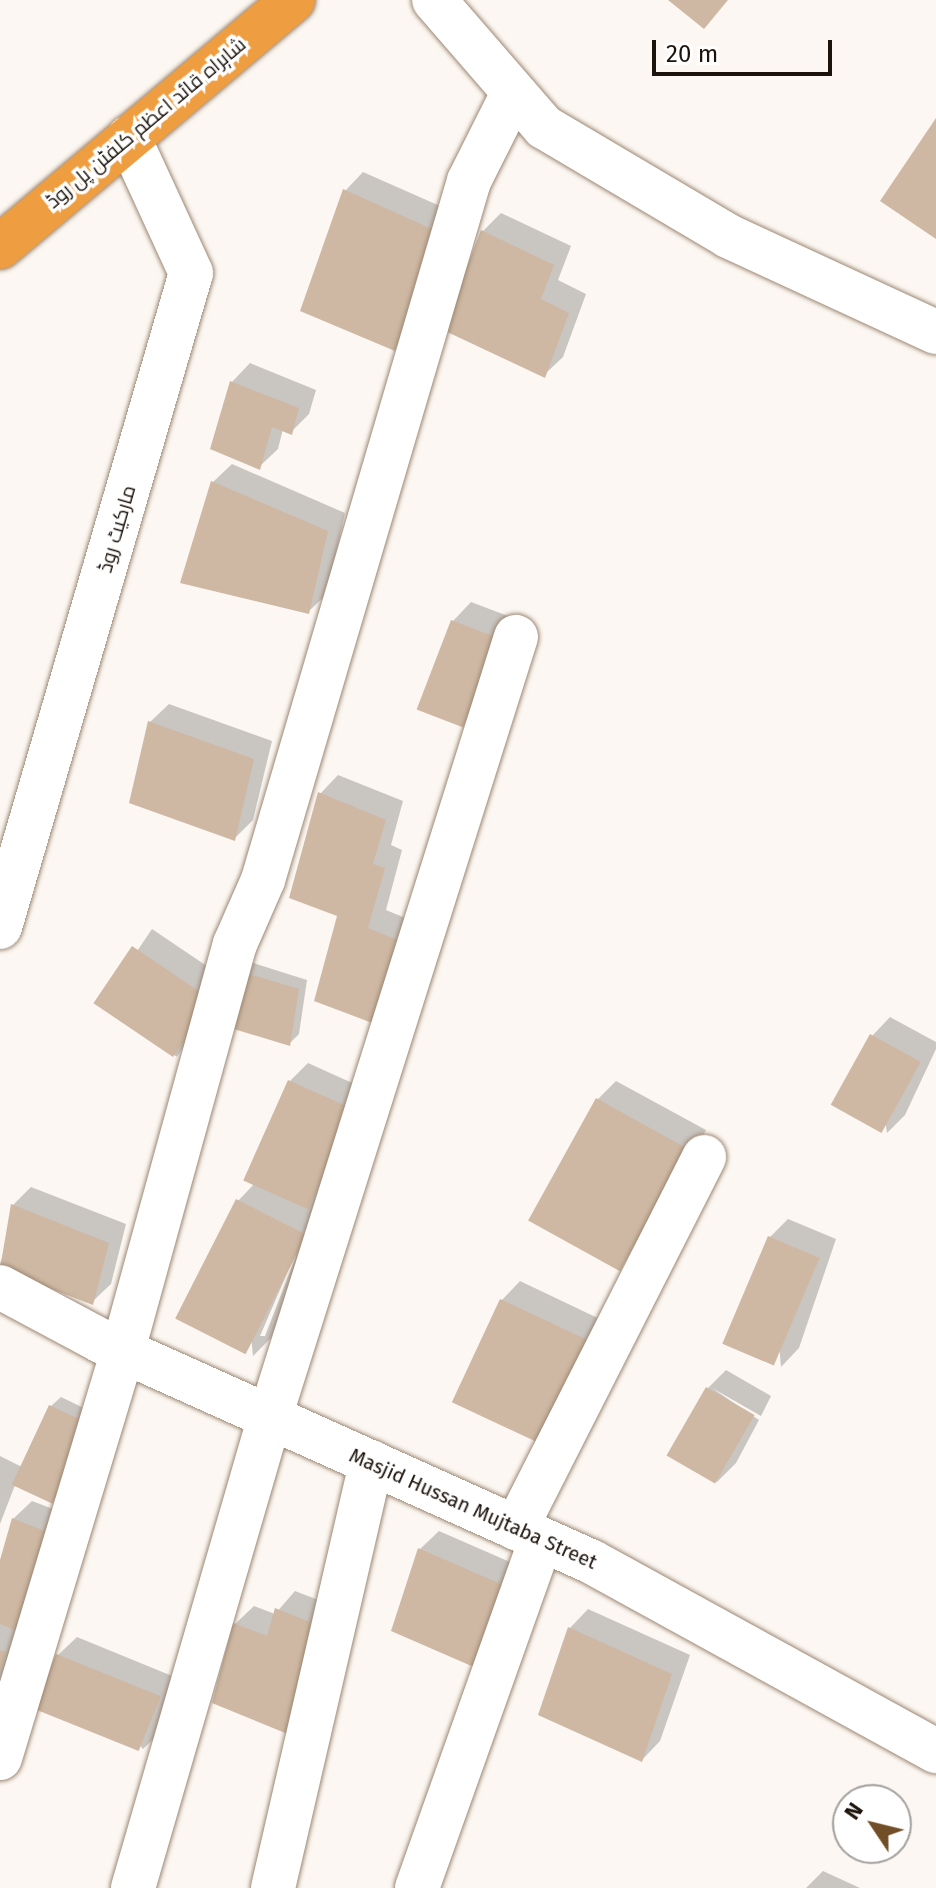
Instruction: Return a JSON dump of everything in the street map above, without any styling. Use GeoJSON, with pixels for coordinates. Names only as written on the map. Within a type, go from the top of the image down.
{"type":"FeatureCollection","features":[{"type":"Feature","properties":{"kind":"highway","name":"شاہراہ قائد اعظم کلفٹن پل روڈ"},"geometry":{"type":"LineString","coordinates":[[0,247],[293,0]]}},
{"type":"Feature","properties":{"kind":"street"},"geometry":{"type":"LineString","coordinates":[[434,0],[512,95],[544,127],[728,236],[936,332]]}},
{"type":"Feature","properties":{"kind":"street"},"geometry":{"type":"LineString","coordinates":[[0,1758],[123,1350],[235,944],[263,880],[464,196],[512,95]]}},
{"type":"Feature","properties":{"kind":"street","name":"مارکیٹ روڈ"},"geometry":{"type":"LineString","coordinates":[[0,927],[191,273],[129,138]]}},
{"type":"Feature","properties":{"kind":"street"},"geometry":{"type":"LineString","coordinates":[[133,1888],[270,1417],[516,637]]}},
{"type":"Feature","properties":{"kind":"street"},"geometry":{"type":"LineString","coordinates":[[417,1888],[529,1533],[704,1157]]}},
{"type":"Feature","properties":{"kind":"street","name":"Masjid Hussan Mujtaba Street"},"geometry":{"type":"LineString","coordinates":[[0,1287],[123,1350],[529,1533],[936,1751]]}},
{"type":"Feature","properties":{"kind":"street"},"geometry":{"type":"LineString","coordinates":[[273,1888],[371,1462]]}},
{"type":"Feature","properties":{"kind":"building"},"geometry":{"type":"Polygon","coordinates":[[[668,0],[728,0],[704,29],[668,0]]]}},
{"type":"Feature","properties":{"kind":"building"},"geometry":{"type":"Polygon","coordinates":[[[936,118],[936,239],[880,201],[936,118]]]}},
{"type":"Feature","properties":{"kind":"building"},"geometry":{"type":"Polygon","coordinates":[[[343,189],[432,229],[395,351],[300,311],[343,189]]]}},
{"type":"Feature","properties":{"kind":"building"},"geometry":{"type":"Polygon","coordinates":[[[481,230],[554,265],[541,299],[569,313],[545,378],[443,330],[481,230]]]}},
{"type":"Feature","properties":{"kind":"building"},"geometry":{"type":"Polygon","coordinates":[[[230,381],[299,408],[292,435],[272,427],[260,470],[210,449],[230,381]]]}},
{"type":"Feature","properties":{"kind":"building"},"geometry":{"type":"Polygon","coordinates":[[[211,481],[328,531],[309,614],[180,583],[211,481]]]}},
{"type":"Feature","properties":{"kind":"building"},"geometry":{"type":"Polygon","coordinates":[[[451,620],[498,638],[463,728],[417,710],[451,620]]]}},
{"type":"Feature","properties":{"kind":"building"},"geometry":{"type":"Polygon","coordinates":[[[148,721],[254,759],[235,841],[129,803],[148,721]]]}},
{"type":"Feature","properties":{"kind":"building"},"geometry":{"type":"Polygon","coordinates":[[[318,792],[386,820],[373,864],[385,868],[368,928],[398,940],[375,1024],[314,1001],[337,916],[289,898],[318,792]]]}},
{"type":"Feature","properties":{"kind":"building"},"geometry":{"type":"Polygon","coordinates":[[[132,946],[212,1000],[173,1057],[93,1003],[132,946]]]}},
{"type":"Feature","properties":{"kind":"building"},"geometry":{"type":"Polygon","coordinates":[[[232,969],[299,989],[290,1046],[224,1026],[232,969]]]}},
{"type":"Feature","properties":{"kind":"building"},"geometry":{"type":"Polygon","coordinates":[[[870,1034],[921,1062],[881,1133],[831,1105],[870,1034]]]}},
{"type":"Feature","properties":{"kind":"building"},"geometry":{"type":"Polygon","coordinates":[[[288,1080],[353,1109],[308,1209],[243,1180],[288,1080]]]}},
{"type":"Feature","properties":{"kind":"building"},"geometry":{"type":"Polygon","coordinates":[[[596,1098],[688,1149],[620,1271],[528,1220],[596,1098]]]}},
{"type":"Feature","properties":{"kind":"building"},"geometry":{"type":"Polygon","coordinates":[[[236,1199],[306,1235],[246,1354],[175,1318],[236,1199]]]}},
{"type":"Feature","properties":{"kind":"building"},"geometry":{"type":"Polygon","coordinates":[[[11,1204],[109,1243],[93,1305],[0,1269],[11,1204]]]}},
{"type":"Feature","properties":{"kind":"building"},"geometry":{"type":"Polygon","coordinates":[[[768,1236],[820,1258],[774,1366],[722,1344],[768,1236]]]}},
{"type":"Feature","properties":{"kind":"building"},"geometry":{"type":"Polygon","coordinates":[[[500,1299],[589,1340],[541,1444],[452,1402],[500,1299]]]}},
{"type":"Feature","properties":{"kind":"building"},"geometry":{"type":"Polygon","coordinates":[[[706,1387],[754,1415],[715,1483],[666,1455],[706,1387]]]}},
{"type":"Feature","properties":{"kind":"building"},"geometry":{"type":"Polygon","coordinates":[[[49,1405],[90,1424],[53,1504],[12,1485],[49,1405]]]}},
{"type":"Feature","properties":{"kind":"building"},"geometry":{"type":"Polygon","coordinates":[[[12,1518],[57,1536],[29,1635],[0,1624],[0,1560],[12,1518]]]}},
{"type":"Feature","properties":{"kind":"building"},"geometry":{"type":"Polygon","coordinates":[[[418,1548],[510,1588],[483,1671],[391,1631],[418,1548]]]}},
{"type":"Feature","properties":{"kind":"building"},"geometry":{"type":"Polygon","coordinates":[[[275,1608],[325,1628],[295,1737],[212,1703],[233,1623],[267,1636],[275,1608]]]}},
{"type":"Feature","properties":{"kind":"building"},"geometry":{"type":"Polygon","coordinates":[[[568,1627],[672,1674],[642,1762],[538,1715],[568,1627]]]}},
{"type":"Feature","properties":{"kind":"building"},"geometry":{"type":"Polygon","coordinates":[[[0,1650],[6,1652],[1,1670],[0,1670],[0,1650]]]}},
{"type":"Feature","properties":{"kind":"building"},"geometry":{"type":"Polygon","coordinates":[[[56,1654],[161,1696],[139,1751],[34,1709],[56,1654]]]}}]}
